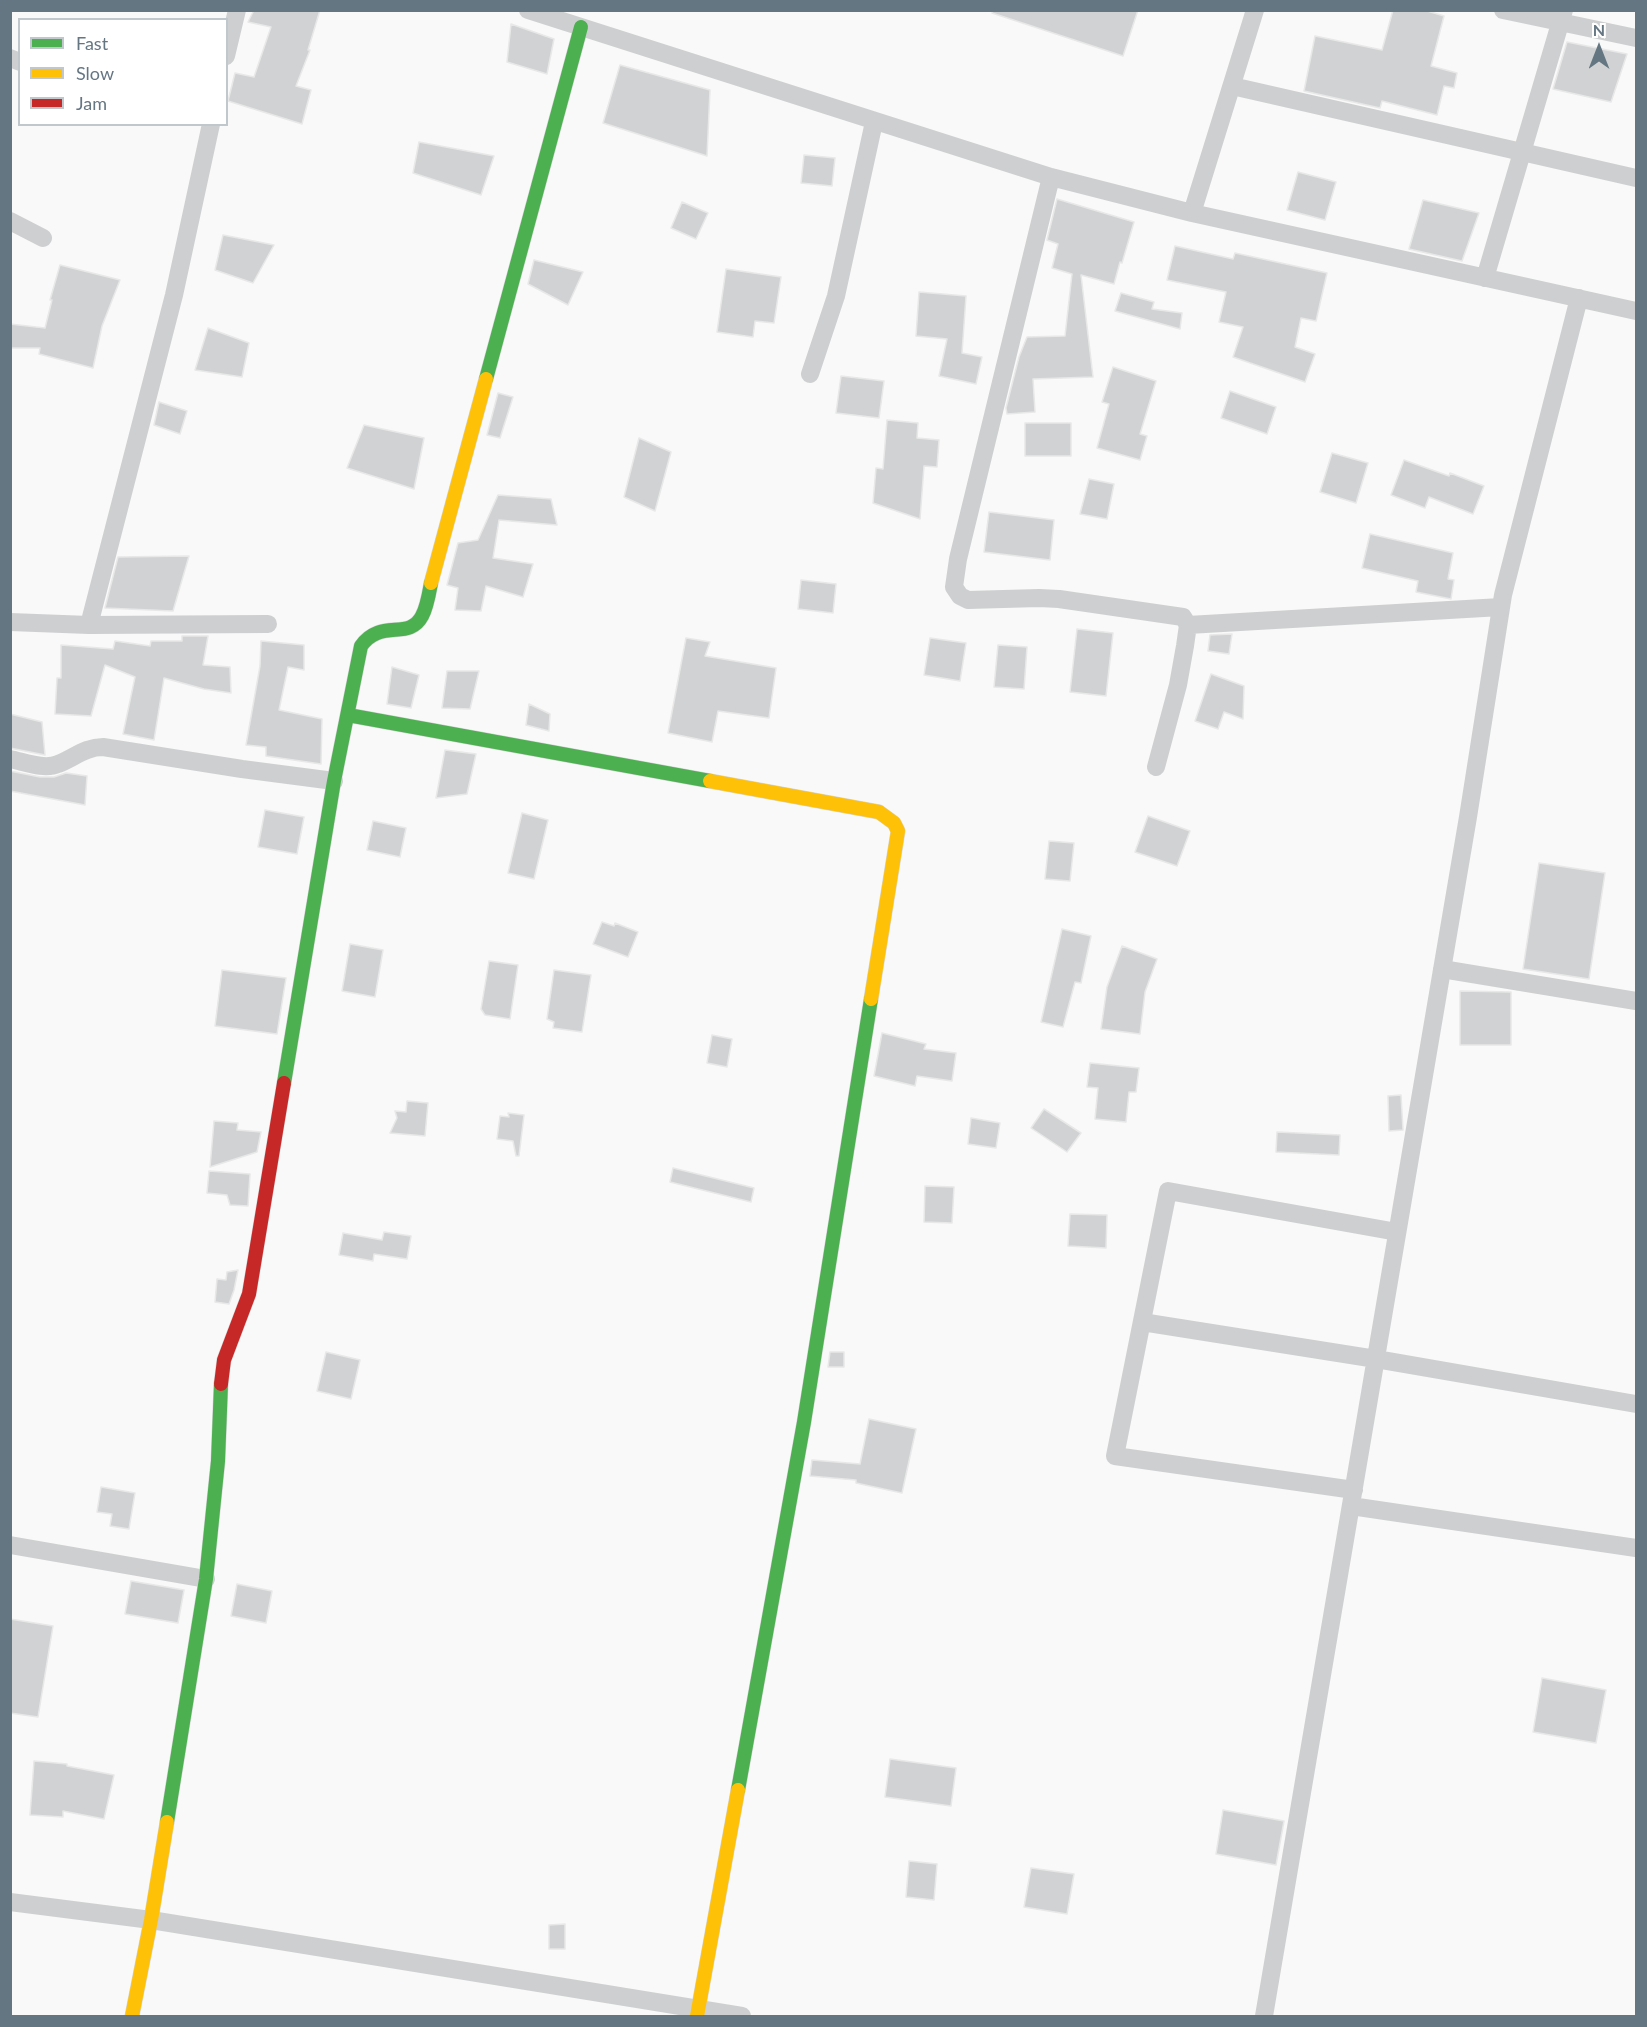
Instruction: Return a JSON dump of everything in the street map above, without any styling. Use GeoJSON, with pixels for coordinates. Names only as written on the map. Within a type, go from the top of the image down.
{"type":"FeatureCollection","features":[{"type":"Feature","properties":{"kind":"street"},"geometry":{"type":"LineString","coordinates":[[228,48],[237,10]]}},
{"type":"Feature","properties":{"kind":"street"},"geometry":{"type":"LineString","coordinates":[[528,10],[1051,177],[1192,213],[1636,311]]}},
{"type":"Feature","properties":{"kind":"street"},"geometry":{"type":"LineString","coordinates":[[1192,213],[1256,10]]}},
{"type":"Feature","properties":{"kind":"street"},"geometry":{"type":"LineString","coordinates":[[1503,10],[1563,16],[1636,38]]}},
{"type":"Feature","properties":{"kind":"street"},"geometry":{"type":"LineString","coordinates":[[1485,278],[1563,16]]}},
{"type":"Feature","properties":{"kind":"street"},"geometry":{"type":"LineString","coordinates":[[132,2016],[151,1920],[206,1579],[218,1461],[220,1393],[224,1360],[249,1294],[334,781],[361,646],[365,638],[372,633],[416,626],[423,615],[581,27]]}},
{"type":"Feature","properties":{"kind":"street"},"geometry":{"type":"LineString","coordinates":[[1232,86],[1636,178]]}},
{"type":"Feature","properties":{"kind":"street"},"geometry":{"type":"LineString","coordinates":[[810,374],[836,296],[874,122]]}},
{"type":"Feature","properties":{"kind":"street"},"geometry":{"type":"LineString","coordinates":[[89,625],[174,295],[211,126]]}},
{"type":"Feature","properties":{"kind":"street"},"geometry":{"type":"LineString","coordinates":[[1051,177],[961,548],[954,587],[960,596],[968,600],[1059,599],[1183,617],[1188,625],[1178,685],[1156,767]]}},
{"type":"Feature","properties":{"kind":"street"},"geometry":{"type":"LineString","coordinates":[[10,221],[43,238]]}},
{"type":"Feature","properties":{"kind":"street"},"geometry":{"type":"LineString","coordinates":[[1264,2016],[1442,969],[1501,607],[1579,298]]}},
{"type":"Feature","properties":{"kind":"street"},"geometry":{"type":"LineString","coordinates":[[1188,625],[1501,607]]}},
{"type":"Feature","properties":{"kind":"street"},"geometry":{"type":"LineString","coordinates":[[10,622],[89,625],[268,624]]}},
{"type":"Feature","properties":{"kind":"street"},"geometry":{"type":"LineString","coordinates":[[348,715],[879,812],[894,823],[898,831],[804,1422],[698,2012]]}},
{"type":"Feature","properties":{"kind":"street"},"geometry":{"type":"LineString","coordinates":[[10,759],[50,766],[85,749],[103,747],[334,781]]}},
{"type":"Feature","properties":{"kind":"street"},"geometry":{"type":"LineString","coordinates":[[1442,969],[1636,1001]]}},
{"type":"Feature","properties":{"kind":"street"},"geometry":{"type":"LineString","coordinates":[[1397,1232],[1168,1191],[1115,1456],[1636,1548]]}},
{"type":"Feature","properties":{"kind":"street"},"geometry":{"type":"LineString","coordinates":[[1142,1322],[1376,1359],[1636,1404]]}},
{"type":"Feature","properties":{"kind":"street"},"geometry":{"type":"LineString","coordinates":[[10,1545],[206,1579]]}},
{"type":"Feature","properties":{"kind":"street"},"geometry":{"type":"LineString","coordinates":[[10,1902],[151,1920],[698,2012],[742,2016]]}},
{"type":"Feature","properties":{"kind":"building"},"geometry":{"type":"Polygon","coordinates":[[[254,10],[320,10],[308,50],[310,50],[296,86],[311,90],[302,124],[228,101],[235,73],[254,77],[271,27],[248,22],[254,10]]]}},
{"type":"Feature","properties":{"kind":"building"},"geometry":{"type":"Polygon","coordinates":[[[993,10],[1138,10],[1123,56],[992,13],[993,10]]]}},
{"type":"Feature","properties":{"kind":"building"},"geometry":{"type":"Polygon","coordinates":[[[1393,10],[1424,10],[1444,16],[1431,66],[1457,73],[1454,88],[1444,86],[1437,115],[1382,101],[1380,108],[1304,91],[1315,36],[1382,50],[1393,10]]]}},
{"type":"Feature","properties":{"kind":"building"},"geometry":{"type":"Polygon","coordinates":[[[511,24],[554,39],[547,74],[507,62],[511,24]]]}},
{"type":"Feature","properties":{"kind":"building"},"geometry":{"type":"Polygon","coordinates":[[[1567,42],[1627,54],[1611,102],[1553,89],[1567,42]]]}},
{"type":"Feature","properties":{"kind":"building"},"geometry":{"type":"Polygon","coordinates":[[[620,65],[710,90],[707,156],[603,123],[620,65]]]}},
{"type":"Feature","properties":{"kind":"building"},"geometry":{"type":"Polygon","coordinates":[[[419,142],[494,156],[481,195],[413,173],[419,142]]]}},
{"type":"Feature","properties":{"kind":"building"},"geometry":{"type":"Polygon","coordinates":[[[804,155],[835,158],[832,186],[801,183],[804,155]]]}},
{"type":"Feature","properties":{"kind":"building"},"geometry":{"type":"Polygon","coordinates":[[[1298,172],[1336,182],[1325,220],[1287,210],[1298,172]]]}},
{"type":"Feature","properties":{"kind":"building"},"geometry":{"type":"Polygon","coordinates":[[[1057,199],[1134,222],[1114,284],[1081,275],[1093,377],[1033,379],[1035,412],[1007,414],[1006,408],[1019,357],[1027,337],[1065,336],[1072,274],[1052,268],[1058,244],[1047,240],[1057,199]]]}},
{"type":"Feature","properties":{"kind":"building"},"geometry":{"type":"Polygon","coordinates":[[[1423,200],[1479,213],[1462,261],[1409,249],[1423,200]]]}},
{"type":"Feature","properties":{"kind":"building"},"geometry":{"type":"Polygon","coordinates":[[[682,202],[708,213],[696,239],[671,228],[682,202]]]}},
{"type":"Feature","properties":{"kind":"building"},"geometry":{"type":"Polygon","coordinates":[[[223,235],[274,245],[253,283],[215,270],[223,235]]]}},
{"type":"Feature","properties":{"kind":"building"},"geometry":{"type":"Polygon","coordinates":[[[1175,246],[1233,259],[1235,253],[1327,273],[1316,321],[1301,318],[1295,347],[1315,354],[1305,382],[1233,357],[1243,327],[1219,322],[1226,292],[1167,280],[1175,246]]]}},
{"type":"Feature","properties":{"kind":"building"},"geometry":{"type":"Polygon","coordinates":[[[534,260],[583,272],[568,305],[528,284],[534,260]]]}},
{"type":"Feature","properties":{"kind":"building"},"geometry":{"type":"Polygon","coordinates":[[[60,265],[120,280],[102,326],[93,368],[39,354],[40,348],[10,348],[10,324],[45,328],[60,265]]]}},
{"type":"Feature","properties":{"kind":"building"},"geometry":{"type":"Polygon","coordinates":[[[726,269],[781,277],[774,323],[755,321],[753,337],[717,332],[726,269]]]}},
{"type":"Feature","properties":{"kind":"building"},"geometry":{"type":"Polygon","coordinates":[[[919,292],[966,296],[962,353],[982,357],[976,384],[939,376],[947,339],[916,336],[919,292]]]}},
{"type":"Feature","properties":{"kind":"building"},"geometry":{"type":"Polygon","coordinates":[[[1121,293],[1154,302],[1152,309],[1182,313],[1180,329],[1115,311],[1121,293]]]}},
{"type":"Feature","properties":{"kind":"building"},"geometry":{"type":"Polygon","coordinates":[[[208,328],[249,343],[242,377],[195,370],[208,328]]]}},
{"type":"Feature","properties":{"kind":"building"},"geometry":{"type":"Polygon","coordinates":[[[1113,367],[1156,381],[1140,434],[1147,436],[1140,460],[1097,448],[1109,404],[1102,402],[1113,367]]]}},
{"type":"Feature","properties":{"kind":"building"},"geometry":{"type":"Polygon","coordinates":[[[841,376],[884,381],[879,418],[836,413],[841,376]]]}},
{"type":"Feature","properties":{"kind":"building"},"geometry":{"type":"Polygon","coordinates":[[[1230,391],[1276,407],[1267,434],[1221,418],[1230,391]]]}},
{"type":"Feature","properties":{"kind":"building"},"geometry":{"type":"Polygon","coordinates":[[[498,393],[513,397],[500,438],[487,435],[498,393]]]}},
{"type":"Feature","properties":{"kind":"building"},"geometry":{"type":"Polygon","coordinates":[[[159,402],[187,411],[180,434],[154,425],[159,402]]]}},
{"type":"Feature","properties":{"kind":"building"},"geometry":{"type":"Polygon","coordinates":[[[887,420],[918,423],[917,438],[939,440],[937,467],[924,466],[920,519],[873,503],[876,468],[883,469],[887,420]]]}},
{"type":"Feature","properties":{"kind":"building"},"geometry":{"type":"Polygon","coordinates":[[[1025,423],[1071,423],[1071,456],[1025,456],[1025,423]]]}},
{"type":"Feature","properties":{"kind":"building"},"geometry":{"type":"Polygon","coordinates":[[[364,425],[424,438],[414,489],[347,468],[364,425]]]}},
{"type":"Feature","properties":{"kind":"building"},"geometry":{"type":"Polygon","coordinates":[[[639,438],[671,452],[655,511],[624,497],[639,438]]]}},
{"type":"Feature","properties":{"kind":"building"},"geometry":{"type":"Polygon","coordinates":[[[1332,453],[1368,463],[1356,503],[1320,492],[1332,453]]]}},
{"type":"Feature","properties":{"kind":"building"},"geometry":{"type":"Polygon","coordinates":[[[1404,460],[1449,476],[1450,473],[1484,486],[1473,514],[1429,497],[1425,508],[1391,495],[1404,460]]]}},
{"type":"Feature","properties":{"kind":"building"},"geometry":{"type":"Polygon","coordinates":[[[1089,479],[1114,484],[1107,519],[1080,514],[1089,479]]]}},
{"type":"Feature","properties":{"kind":"building"},"geometry":{"type":"Polygon","coordinates":[[[498,495],[551,499],[557,525],[499,520],[493,558],[533,564],[523,597],[486,586],[481,611],[455,610],[458,588],[447,585],[458,543],[478,540],[498,495]]]}},
{"type":"Feature","properties":{"kind":"building"},"geometry":{"type":"Polygon","coordinates":[[[989,512],[1054,520],[1050,560],[984,552],[989,512]]]}},
{"type":"Feature","properties":{"kind":"building"},"geometry":{"type":"Polygon","coordinates":[[[1370,534],[1453,553],[1448,579],[1454,580],[1451,599],[1416,592],[1418,581],[1362,568],[1370,534]]]}},
{"type":"Feature","properties":{"kind":"building"},"geometry":{"type":"Polygon","coordinates":[[[189,556],[173,611],[105,608],[118,557],[189,556]]]}},
{"type":"Feature","properties":{"kind":"building"},"geometry":{"type":"Polygon","coordinates":[[[801,580],[836,584],[833,613],[798,609],[801,580]]]}},
{"type":"Feature","properties":{"kind":"building"},"geometry":{"type":"Polygon","coordinates":[[[1077,629],[1113,633],[1106,696],[1070,692],[1077,629]]]}},
{"type":"Feature","properties":{"kind":"building"},"geometry":{"type":"Polygon","coordinates":[[[1232,634],[1229,654],[1208,651],[1210,635],[1232,634]]]}},
{"type":"Feature","properties":{"kind":"building"},"geometry":{"type":"Polygon","coordinates":[[[182,636],[208,636],[203,665],[230,667],[231,693],[204,689],[164,678],[154,740],[123,734],[135,677],[105,665],[91,716],[55,714],[57,678],[61,678],[61,645],[113,649],[115,641],[150,646],[151,641],[182,641],[182,636]]]}},
{"type":"Feature","properties":{"kind":"building"},"geometry":{"type":"Polygon","coordinates":[[[686,638],[710,642],[705,656],[776,668],[769,718],[718,711],[712,742],[668,733],[686,638]]]}},
{"type":"Feature","properties":{"kind":"building"},"geometry":{"type":"Polygon","coordinates":[[[930,638],[966,643],[960,681],[924,675],[930,638]]]}},
{"type":"Feature","properties":{"kind":"building"},"geometry":{"type":"Polygon","coordinates":[[[261,641],[304,645],[304,670],[288,667],[279,710],[322,719],[321,764],[266,756],[266,747],[246,745],[260,666],[261,641]]]}},
{"type":"Feature","properties":{"kind":"building"},"geometry":{"type":"Polygon","coordinates":[[[998,645],[1027,647],[1024,689],[994,687],[998,645]]]}},
{"type":"Feature","properties":{"kind":"building"},"geometry":{"type":"Polygon","coordinates":[[[392,667],[419,675],[411,708],[387,704],[392,667]]]}},
{"type":"Feature","properties":{"kind":"building"},"geometry":{"type":"Polygon","coordinates":[[[447,671],[479,671],[470,709],[442,708],[447,671]]]}},
{"type":"Feature","properties":{"kind":"building"},"geometry":{"type":"Polygon","coordinates":[[[1211,674],[1244,686],[1243,719],[1224,712],[1218,729],[1195,721],[1211,674]]]}},
{"type":"Feature","properties":{"kind":"building"},"geometry":{"type":"Polygon","coordinates":[[[529,704],[550,714],[549,731],[526,725],[529,704]]]}},
{"type":"Feature","properties":{"kind":"building"},"geometry":{"type":"Polygon","coordinates":[[[10,714],[42,722],[45,755],[10,748],[10,714]]]}},
{"type":"Feature","properties":{"kind":"building"},"geometry":{"type":"Polygon","coordinates":[[[445,750],[476,754],[467,794],[436,798],[445,750]]]}},
{"type":"Feature","properties":{"kind":"building"},"geometry":{"type":"Polygon","coordinates":[[[10,771],[40,777],[54,777],[66,773],[87,776],[85,805],[10,791],[10,771]]]}},
{"type":"Feature","properties":{"kind":"building"},"geometry":{"type":"Polygon","coordinates":[[[265,810],[304,817],[297,854],[258,847],[265,810]]]}},
{"type":"Feature","properties":{"kind":"building"},"geometry":{"type":"Polygon","coordinates":[[[522,813],[548,820],[534,879],[508,873],[522,813]]]}},
{"type":"Feature","properties":{"kind":"building"},"geometry":{"type":"Polygon","coordinates":[[[1148,816],[1190,831],[1177,866],[1135,852],[1148,816]]]}},
{"type":"Feature","properties":{"kind":"building"},"geometry":{"type":"Polygon","coordinates":[[[373,821],[406,828],[400,857],[367,850],[373,821]]]}},
{"type":"Feature","properties":{"kind":"building"},"geometry":{"type":"Polygon","coordinates":[[[1049,841],[1074,843],[1070,881],[1045,879],[1049,841]]]}},
{"type":"Feature","properties":{"kind":"building"},"geometry":{"type":"Polygon","coordinates":[[[1539,863],[1605,873],[1589,979],[1523,969],[1539,863]]]}},
{"type":"Feature","properties":{"kind":"building"},"geometry":{"type":"Polygon","coordinates":[[[602,922],[614,926],[615,923],[638,932],[628,957],[593,944],[602,922]]]}},
{"type":"Feature","properties":{"kind":"building"},"geometry":{"type":"Polygon","coordinates":[[[1062,929],[1091,936],[1081,983],[1075,982],[1063,1027],[1041,1022],[1062,929]]]}},
{"type":"Feature","properties":{"kind":"building"},"geometry":{"type":"Polygon","coordinates":[[[350,944],[383,950],[375,997],[342,991],[350,944]]]}},
{"type":"Feature","properties":{"kind":"building"},"geometry":{"type":"Polygon","coordinates":[[[1122,946],[1157,959],[1145,992],[1140,1034],[1101,1029],[1107,987],[1122,946]]]}},
{"type":"Feature","properties":{"kind":"building"},"geometry":{"type":"Polygon","coordinates":[[[489,961],[518,965],[510,1019],[485,1015],[481,1009],[489,961]]]}},
{"type":"Feature","properties":{"kind":"building"},"geometry":{"type":"Polygon","coordinates":[[[222,970],[286,978],[277,1034],[215,1026],[222,970]]]}},
{"type":"Feature","properties":{"kind":"building"},"geometry":{"type":"Polygon","coordinates":[[[554,970],[591,975],[582,1032],[553,1028],[554,1022],[547,1019],[554,970]]]}},
{"type":"Feature","properties":{"kind":"building"},"geometry":{"type":"Polygon","coordinates":[[[1460,991],[1511,992],[1511,1045],[1460,1045],[1460,991]]]}},
{"type":"Feature","properties":{"kind":"building"},"geometry":{"type":"Polygon","coordinates":[[[882,1033],[926,1044],[924,1049],[956,1053],[952,1081],[917,1076],[915,1086],[874,1076],[882,1033]]]}},
{"type":"Feature","properties":{"kind":"building"},"geometry":{"type":"Polygon","coordinates":[[[712,1035],[732,1039],[727,1067],[707,1063],[712,1035]]]}},
{"type":"Feature","properties":{"kind":"building"},"geometry":{"type":"Polygon","coordinates":[[[1090,1063],[1139,1068],[1136,1092],[1129,1092],[1126,1122],[1095,1119],[1098,1088],[1087,1087],[1090,1063]]]}},
{"type":"Feature","properties":{"kind":"building"},"geometry":{"type":"Polygon","coordinates":[[[1401,1095],[1403,1130],[1389,1131],[1388,1096],[1401,1095]]]}},
{"type":"Feature","properties":{"kind":"building"},"geometry":{"type":"Polygon","coordinates":[[[407,1101],[428,1103],[425,1136],[390,1133],[397,1118],[395,1111],[406,1112],[407,1101]]]}},
{"type":"Feature","properties":{"kind":"building"},"geometry":{"type":"Polygon","coordinates":[[[1044,1109],[1081,1133],[1067,1152],[1031,1128],[1044,1109]]]}},
{"type":"Feature","properties":{"kind":"building"},"geometry":{"type":"Polygon","coordinates":[[[508,1113],[524,1115],[519,1156],[516,1156],[513,1141],[497,1139],[500,1116],[509,1117],[508,1113]]]}},
{"type":"Feature","properties":{"kind":"building"},"geometry":{"type":"Polygon","coordinates":[[[971,1118],[1000,1123],[996,1148],[968,1144],[971,1118]]]}},
{"type":"Feature","properties":{"kind":"building"},"geometry":{"type":"Polygon","coordinates":[[[214,1121],[238,1123],[237,1130],[261,1132],[257,1152],[210,1167],[214,1121]]]}},
{"type":"Feature","properties":{"kind":"building"},"geometry":{"type":"Polygon","coordinates":[[[1277,1132],[1340,1135],[1339,1155],[1276,1152],[1277,1132]]]}},
{"type":"Feature","properties":{"kind":"building"},"geometry":{"type":"Polygon","coordinates":[[[673,1168],[754,1188],[751,1202],[670,1182],[673,1168]]]}},
{"type":"Feature","properties":{"kind":"building"},"geometry":{"type":"Polygon","coordinates":[[[209,1171],[250,1174],[248,1206],[230,1205],[227,1195],[207,1193],[209,1171]]]}},
{"type":"Feature","properties":{"kind":"building"},"geometry":{"type":"Polygon","coordinates":[[[925,1186],[954,1187],[952,1223],[924,1222],[925,1186]]]}},
{"type":"Feature","properties":{"kind":"building"},"geometry":{"type":"Polygon","coordinates":[[[1070,1214],[1107,1215],[1106,1248],[1068,1246],[1070,1214]]]}},
{"type":"Feature","properties":{"kind":"building"},"geometry":{"type":"Polygon","coordinates":[[[384,1232],[411,1236],[407,1259],[374,1254],[373,1261],[339,1255],[343,1233],[382,1240],[384,1232]]]}},
{"type":"Feature","properties":{"kind":"building"},"geometry":{"type":"Polygon","coordinates":[[[238,1270],[229,1304],[215,1302],[217,1279],[226,1280],[227,1272],[238,1270]]]}},
{"type":"Feature","properties":{"kind":"building"},"geometry":{"type":"Polygon","coordinates":[[[326,1352],[360,1360],[351,1399],[317,1391],[326,1352]]]}},
{"type":"Feature","properties":{"kind":"building"},"geometry":{"type":"Polygon","coordinates":[[[830,1352],[844,1352],[844,1367],[828,1367],[830,1352]]]}},
{"type":"Feature","properties":{"kind":"building"},"geometry":{"type":"Polygon","coordinates":[[[869,1419],[916,1429],[902,1493],[856,1483],[856,1480],[810,1476],[812,1460],[860,1464],[869,1419]]]}},
{"type":"Feature","properties":{"kind":"building"},"geometry":{"type":"Polygon","coordinates":[[[101,1487],[135,1493],[129,1529],[110,1526],[112,1514],[97,1512],[101,1487]]]}},
{"type":"Feature","properties":{"kind":"building"},"geometry":{"type":"Polygon","coordinates":[[[131,1581],[184,1590],[178,1623],[125,1614],[131,1581]]]}},
{"type":"Feature","properties":{"kind":"building"},"geometry":{"type":"Polygon","coordinates":[[[237,1584],[272,1591],[266,1623],[231,1616],[237,1584]]]}},
{"type":"Feature","properties":{"kind":"building"},"geometry":{"type":"Polygon","coordinates":[[[10,1619],[53,1626],[38,1717],[10,1713],[10,1619]]]}},
{"type":"Feature","properties":{"kind":"building"},"geometry":{"type":"Polygon","coordinates":[[[1542,1678],[1606,1690],[1596,1743],[1533,1732],[1542,1678]]]}},
{"type":"Feature","properties":{"kind":"building"},"geometry":{"type":"Polygon","coordinates":[[[890,1759],[956,1768],[951,1806],[885,1797],[890,1759]]]}},
{"type":"Feature","properties":{"kind":"building"},"geometry":{"type":"Polygon","coordinates":[[[34,1761],[67,1764],[67,1766],[114,1775],[104,1819],[63,1811],[63,1817],[30,1815],[34,1761]]]}},
{"type":"Feature","properties":{"kind":"building"},"geometry":{"type":"Polygon","coordinates":[[[1223,1810],[1284,1821],[1276,1865],[1216,1854],[1223,1810]]]}},
{"type":"Feature","properties":{"kind":"building"},"geometry":{"type":"Polygon","coordinates":[[[909,1861],[937,1864],[934,1900],[906,1897],[909,1861]]]}},
{"type":"Feature","properties":{"kind":"building"},"geometry":{"type":"Polygon","coordinates":[[[1031,1868],[1074,1874],[1067,1914],[1024,1907],[1031,1868]]]}},
{"type":"Feature","properties":{"kind":"building"},"geometry":{"type":"Polygon","coordinates":[[[565,1924],[565,1949],[549,1949],[549,1925],[565,1924]]]}},
{"type":"Feature","properties":{"kind":"traffic: fast"},"geometry":{"type":"LineString","coordinates":[[486,379],[581,27]]}},
{"type":"Feature","properties":{"kind":"traffic: fast"},"geometry":{"type":"LineString","coordinates":[[284,1083],[334,781],[361,646],[377,633],[410,627],[416,623],[425,609],[431,583]]}},
{"type":"Feature","properties":{"kind":"traffic: fast"},"geometry":{"type":"LineString","coordinates":[[348,715],[710,781]]}},
{"type":"Feature","properties":{"kind":"traffic: fast"},"geometry":{"type":"LineString","coordinates":[[738,1790],[804,1422],[871,999]]}},
{"type":"Feature","properties":{"kind":"traffic: fast"},"geometry":{"type":"LineString","coordinates":[[167,1822],[206,1579],[218,1461],[221,1384]]}},
{"type":"Feature","properties":{"kind":"traffic: slow"},"geometry":{"type":"LineString","coordinates":[[431,583],[486,379]]}},
{"type":"Feature","properties":{"kind":"traffic: slow"},"geometry":{"type":"LineString","coordinates":[[710,781],[879,812],[894,823],[898,831],[871,999]]}},
{"type":"Feature","properties":{"kind":"traffic: slow"},"geometry":{"type":"LineString","coordinates":[[697,2016],[738,1790]]}},
{"type":"Feature","properties":{"kind":"traffic: slow"},"geometry":{"type":"LineString","coordinates":[[132,2016],[167,1822]]}},
{"type":"Feature","properties":{"kind":"traffic: jam"},"geometry":{"type":"LineString","coordinates":[[221,1384],[224,1360],[249,1294],[284,1083]]}}]}
